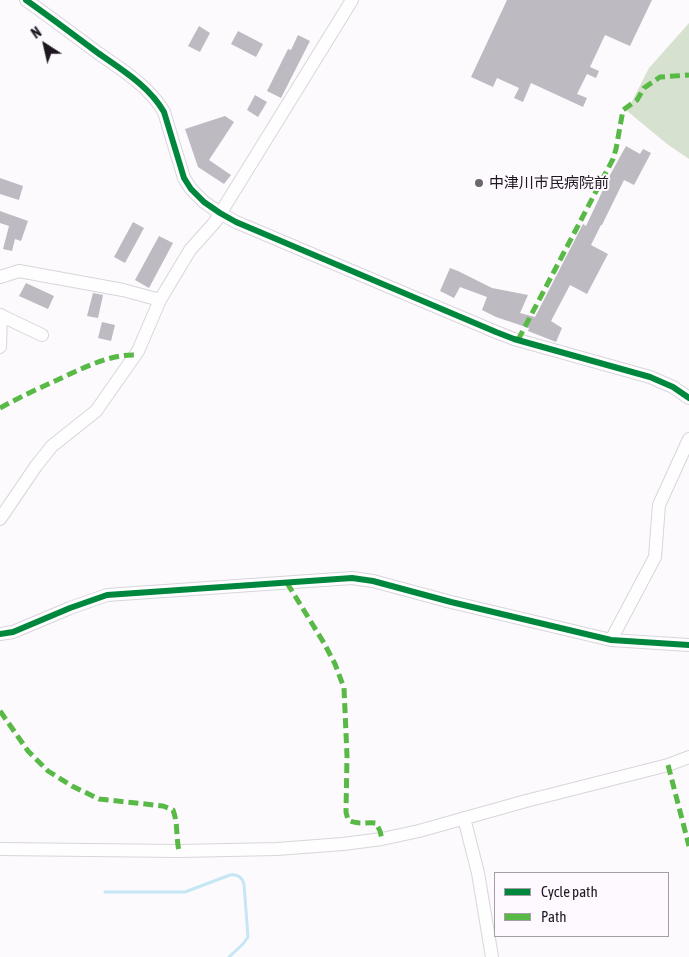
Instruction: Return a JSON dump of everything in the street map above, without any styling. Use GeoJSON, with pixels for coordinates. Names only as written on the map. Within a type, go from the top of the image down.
{"type":"FeatureCollection","features":[{"type":"Feature","properties":{"kind":"street"},"geometry":{"type":"LineString","coordinates":[[26,0],[130,76],[159,103],[164,112],[184,178],[191,189],[204,202],[220,213],[236,222],[496,332],[514,339],[650,377],[673,387],[689,398]]}},
{"type":"Feature","properties":{"kind":"street"},"geometry":{"type":"LineString","coordinates":[[0,518],[52,446],[96,411],[138,351],[160,300],[190,250],[215,222],[352,0]]}},
{"type":"Feature","properties":{"kind":"street"},"geometry":{"type":"LineString","coordinates":[[0,277],[19,271],[123,290],[160,300]]}},
{"type":"Feature","properties":{"kind":"street"},"geometry":{"type":"LineString","coordinates":[[0,347],[0,315],[42,335]]}},
{"type":"Feature","properties":{"kind":"street"},"geometry":{"type":"LineString","coordinates":[[611,640],[655,557],[658,505],[689,439]]}},
{"type":"Feature","properties":{"kind":"street"},"geometry":{"type":"LineString","coordinates":[[0,634],[12,632],[107,595],[352,578],[372,581],[611,640],[689,645]]}},
{"type":"Feature","properties":{"kind":"street"},"geometry":{"type":"LineString","coordinates":[[0,850],[179,851],[277,849],[382,839],[419,831],[535,798],[668,765],[689,757]]}},
{"type":"Feature","properties":{"kind":"street"},"geometry":{"type":"LineString","coordinates":[[464,818],[478,873],[492,957]]}},
{"type":"Feature","properties":{"kind":"green space"},"geometry":{"type":"Polygon","coordinates":[[[689,23],[689,159],[667,144],[627,111],[649,68],[689,23]]]}},
{"type":"Feature","properties":{"kind":"building"},"geometry":{"type":"Polygon","coordinates":[[[507,0],[652,0],[630,46],[605,35],[590,67],[599,71],[596,78],[587,74],[577,94],[587,98],[583,107],[531,83],[523,102],[514,98],[519,88],[497,78],[493,87],[471,77],[507,0]]]}},
{"type":"Feature","properties":{"kind":"building"},"geometry":{"type":"Polygon","coordinates":[[[199,26],[210,33],[200,52],[188,46],[199,26]]]}},
{"type":"Feature","properties":{"kind":"building"},"geometry":{"type":"Polygon","coordinates":[[[238,31],[263,44],[256,57],[231,44],[238,31]]]}},
{"type":"Feature","properties":{"kind":"building"},"geometry":{"type":"Polygon","coordinates":[[[298,35],[310,41],[281,98],[267,91],[288,49],[291,50],[298,35]]]}},
{"type":"Feature","properties":{"kind":"building"},"geometry":{"type":"Polygon","coordinates":[[[255,95],[267,102],[258,117],[247,110],[255,95]]]}},
{"type":"Feature","properties":{"kind":"building"},"geometry":{"type":"Polygon","coordinates":[[[225,116],[234,122],[209,160],[231,175],[224,184],[198,167],[185,129],[225,116]]]}},
{"type":"Feature","properties":{"kind":"building"},"geometry":{"type":"Polygon","coordinates":[[[626,146],[640,154],[643,149],[651,153],[634,185],[624,180],[591,245],[608,254],[587,294],[570,285],[551,321],[562,328],[556,342],[528,331],[529,328],[496,317],[482,310],[487,297],[460,287],[454,298],[440,291],[450,268],[492,288],[528,295],[520,313],[535,317],[583,224],[586,226],[626,146]]]}},
{"type":"Feature","properties":{"kind":"building"},"geometry":{"type":"Polygon","coordinates":[[[0,178],[23,186],[19,200],[0,194],[0,178]]]}},
{"type":"Feature","properties":{"kind":"building"},"geometry":{"type":"Polygon","coordinates":[[[0,211],[28,221],[21,241],[15,239],[12,251],[3,249],[9,226],[0,223],[0,211]]]}},
{"type":"Feature","properties":{"kind":"building"},"geometry":{"type":"Polygon","coordinates":[[[133,222],[144,228],[125,263],[114,257],[133,222]]]}},
{"type":"Feature","properties":{"kind":"building"},"geometry":{"type":"Polygon","coordinates":[[[159,236],[173,243],[149,288],[135,280],[159,236]]]}},
{"type":"Feature","properties":{"kind":"building"},"geometry":{"type":"Polygon","coordinates":[[[26,283],[54,296],[48,309],[19,296],[26,283]]]}},
{"type":"Feature","properties":{"kind":"building"},"geometry":{"type":"Polygon","coordinates":[[[93,293],[103,295],[98,318],[87,316],[93,293]]]}},
{"type":"Feature","properties":{"kind":"building"},"geometry":{"type":"Polygon","coordinates":[[[102,322],[115,325],[111,341],[98,338],[102,322]]]}},
{"type":"Feature","properties":{"kind":"waterway"},"geometry":{"type":"LineString","coordinates":[[105,892],[185,892],[230,875],[239,876],[244,884],[248,937],[229,957]]}},
{"type":"Feature","properties":{"kind":"marked path"},"geometry":{"type":"LineString","coordinates":[[518,340],[613,159],[623,110],[637,100],[644,88],[660,77],[689,75]]}},
{"type":"Feature","properties":{"kind":"marked path"},"geometry":{"type":"LineString","coordinates":[[0,408],[34,390],[94,363],[125,355],[135,355]]}},
{"type":"Feature","properties":{"kind":"marked path"},"geometry":{"type":"LineString","coordinates":[[287,583],[324,643],[335,664],[344,688],[347,756],[346,812],[348,820],[358,823],[376,823],[382,839]]}},
{"type":"Feature","properties":{"kind":"marked path"},"geometry":{"type":"LineString","coordinates":[[0,711],[28,751],[48,771],[72,786],[99,799],[163,806],[173,810],[176,820],[179,851]]}},
{"type":"Feature","properties":{"kind":"marked path"},"geometry":{"type":"LineString","coordinates":[[668,765],[689,846]]}},
{"type":"Feature","properties":{"kind":"cycle path"},"geometry":{"type":"LineString","coordinates":[[26,0],[125,72],[151,94],[164,112],[184,178],[191,189],[204,202],[220,213],[236,222],[496,332],[514,339],[650,377],[673,387],[689,398]]}},
{"type":"Feature","properties":{"kind":"cycle path"},"geometry":{"type":"LineString","coordinates":[[0,634],[13,632],[107,595],[352,578],[373,581],[451,602],[611,640],[689,645]]}},
{"type":"Feature","properties":{"kind":"place","name":"中津川市民病院前"},"geometry":{"type":"Point","coordinates":[479,183]}}]}
